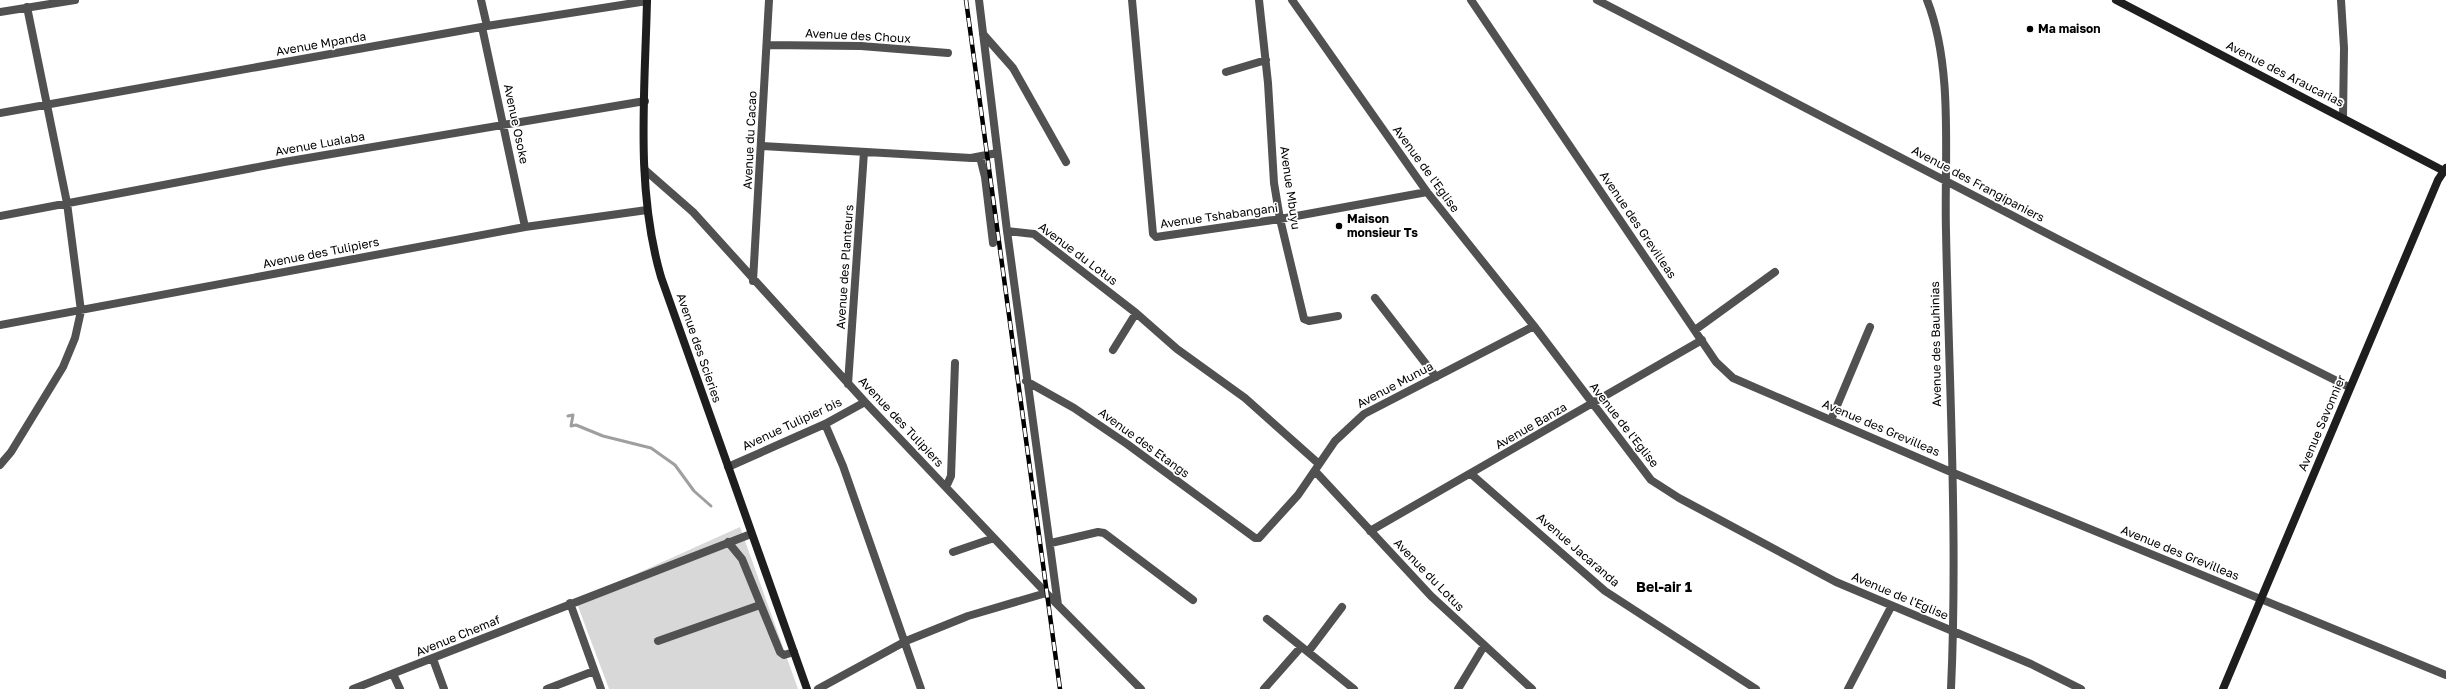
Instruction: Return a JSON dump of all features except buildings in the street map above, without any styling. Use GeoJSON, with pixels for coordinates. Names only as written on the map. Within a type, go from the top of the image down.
{"type":"FeatureCollection","features":[{"type":"Feature","properties":{"kind":"street"},"geometry":{"type":"LineString","coordinates":[[0,12],[24,5],[75,0]]}},
{"type":"Feature","properties":{"kind":"street","name":"Avenue Osoke"},"geometry":{"type":"LineString","coordinates":[[481,0],[485,27],[525,227]]}},
{"type":"Feature","properties":{"kind":"street","name":"Avenue Mpanda"},"geometry":{"type":"LineString","coordinates":[[0,113],[485,27],[647,0]]}},
{"type":"Feature","properties":{"kind":"street","name":"Avenue des Scieries"},"geometry":{"type":"LineString","coordinates":[[647,0],[645,170],[647,210],[653,248],[661,277],[807,689]]}},
{"type":"Feature","properties":{"kind":"street","name":"Avenue du Cacao"},"geometry":{"type":"LineString","coordinates":[[753,281],[762,146],[769,0]]}},
{"type":"Feature","properties":{"kind":"street"},"geometry":{"type":"LineString","coordinates":[[979,0],[1026,380],[1051,544],[1058,605]]}},
{"type":"Feature","properties":{"kind":"street","name":"Avenue Tshabangani"},"geometry":{"type":"LineString","coordinates":[[1132,0],[1154,236],[1159,238],[1280,219],[1427,192]]}},
{"type":"Feature","properties":{"kind":"street","name":"Avenue Mbuyu"},"geometry":{"type":"LineString","coordinates":[[1259,0],[1266,60],[1273,170],[1280,219],[1304,319],[1309,321],[1338,316]]}},
{"type":"Feature","properties":{"kind":"street","name":"Avenue de l'Eglise"},"geometry":{"type":"LineString","coordinates":[[1292,0],[1427,192],[1534,326],[1643,471],[1658,485],[1783,555],[1891,607],[2031,664],[2081,689]]}},
{"type":"Feature","properties":{"kind":"street","name":"Avenue des Grevilleas"},"geometry":{"type":"LineString","coordinates":[[1471,0],[1721,368],[1733,378],[1952,472],[2446,675]]}},
{"type":"Feature","properties":{"kind":"street","name":"Avenue des Frangipaniers"},"geometry":{"type":"LineString","coordinates":[[1597,0],[1944,179],[2147,286],[2349,387]]}},
{"type":"Feature","properties":{"kind":"street","name":"Avenue des Bauhinias"},"geometry":{"type":"LineString","coordinates":[[1928,0],[1939,40],[1944,79],[1944,179],[1952,472],[1953,631],[1951,689]]}},
{"type":"Feature","properties":{"kind":"street","name":"Avenue des Araucarias"},"geometry":{"type":"LineString","coordinates":[[2116,0],[2444,169]]}},
{"type":"Feature","properties":{"kind":"street"},"geometry":{"type":"LineString","coordinates":[[2341,0],[2344,48],[2343,117]]}},
{"type":"Feature","properties":{"kind":"street"},"geometry":{"type":"LineString","coordinates":[[0,465],[11,452],[63,367],[75,338],[82,311],[67,203],[48,104],[24,5]]}},
{"type":"Feature","properties":{"kind":"street"},"geometry":{"type":"LineString","coordinates":[[983,34],[1013,68],[1066,162]]}},
{"type":"Feature","properties":{"kind":"street","name":"Avenue des Choux"},"geometry":{"type":"LineString","coordinates":[[767,45],[861,46],[948,53]]}},
{"type":"Feature","properties":{"kind":"street"},"geometry":{"type":"LineString","coordinates":[[1226,72],[1266,60]]}},
{"type":"Feature","properties":{"kind":"street","name":"Avenue Lualaba"},"geometry":{"type":"LineString","coordinates":[[0,216],[284,162],[645,101]]}},
{"type":"Feature","properties":{"kind":"street"},"geometry":{"type":"LineString","coordinates":[[762,146],[917,156],[980,157],[997,153]]}},
{"type":"Feature","properties":{"kind":"street","name":"Avenue des Planteurs"},"geometry":{"type":"LineString","coordinates":[[848,384],[864,152]]}},
{"type":"Feature","properties":{"kind":"street"},"geometry":{"type":"LineString","coordinates":[[980,157],[985,177],[993,243]]}},
{"type":"Feature","properties":{"kind":"street","name":"Avenue Savonnier"},"geometry":{"type":"LineString","coordinates":[[2224,689],[2349,387],[2444,169]]}},
{"type":"Feature","properties":{"kind":"street","name":"Avenue des Tulipiers"},"geometry":{"type":"LineString","coordinates":[[645,170],[693,212],[753,281],[848,384],[1046,593],[1141,689]]}},
{"type":"Feature","properties":{"kind":"street","name":"Avenue des Tulipiers"},"geometry":{"type":"LineString","coordinates":[[0,325],[82,311],[525,227],[647,210]]}},
{"type":"Feature","properties":{"kind":"street","name":"Avenue du Lotus"},"geometry":{"type":"LineString","coordinates":[[1007,232],[1034,234],[1136,313],[1177,349],[1245,398],[1317,468],[1370,531],[1431,596],[1532,689]]}},
{"type":"Feature","properties":{"kind":"street"},"geometry":{"type":"LineString","coordinates":[[1695,330],[1775,272]]}},
{"type":"Feature","properties":{"kind":"street"},"geometry":{"type":"LineString","coordinates":[[1375,298],[1436,376]]}},
{"type":"Feature","properties":{"kind":"street"},"geometry":{"type":"LineString","coordinates":[[1113,350],[1136,313]]}},
{"type":"Feature","properties":{"kind":"street","name":"Avenue Munua"},"geometry":{"type":"LineString","coordinates":[[1244,531],[1250,536],[1259,538],[1298,494],[1340,436],[1364,414],[1534,326]]}},
{"type":"Feature","properties":{"kind":"street"},"geometry":{"type":"LineString","coordinates":[[1831,420],[1870,327]]}},
{"type":"Feature","properties":{"kind":"street","name":"Avenue Banza"},"geometry":{"type":"LineString","coordinates":[[1370,531],[1702,340]]}},
{"type":"Feature","properties":{"kind":"street"},"geometry":{"type":"LineString","coordinates":[[946,487],[951,476],[955,363]]}},
{"type":"Feature","properties":{"kind":"street","name":"Avenue des Etangs"},"geometry":{"type":"LineString","coordinates":[[1026,380],[1074,408],[1244,531]]}},
{"type":"Feature","properties":{"kind":"street","name":"Avenue Tulipier bis"},"geometry":{"type":"LineString","coordinates":[[728,467],[824,424],[865,402]]}},
{"type":"Feature","properties":{"kind":"street"},"geometry":{"type":"LineString","coordinates":[[824,424],[843,466],[906,641],[921,689]]}},
{"type":"Feature","properties":{"kind":"street","name":"Avenue Jacaranda"},"geometry":{"type":"LineString","coordinates":[[1471,474],[1605,591],[1756,689]]}},
{"type":"Feature","properties":{"kind":"street"},"geometry":{"type":"LineString","coordinates":[[1051,544],[1098,532],[1104,533],[1193,600]]}},
{"type":"Feature","properties":{"kind":"street","name":"Avenue Chemaf"},"geometry":{"type":"LineString","coordinates":[[353,689],[369,686],[393,674],[570,603],[751,534]]}},
{"type":"Feature","properties":{"kind":"street"},"geometry":{"type":"LineString","coordinates":[[953,552],[994,538]]}},
{"type":"Feature","properties":{"kind":"street"},"geometry":{"type":"LineString","coordinates":[[728,542],[742,559],[780,652],[784,655],[794,652]]}},
{"type":"Feature","properties":{"kind":"street"},"geometry":{"type":"LineString","coordinates":[[818,689],[906,641],[968,616],[1046,593]]}},
{"type":"Feature","properties":{"kind":"street"},"geometry":{"type":"LineString","coordinates":[[570,603],[601,689]]}},
{"type":"Feature","properties":{"kind":"street"},"geometry":{"type":"LineString","coordinates":[[658,641],[760,605]]}},
{"type":"Feature","properties":{"kind":"street"},"geometry":{"type":"LineString","coordinates":[[1848,689],[1891,607]]}},
{"type":"Feature","properties":{"kind":"street"},"geometry":{"type":"LineString","coordinates":[[1308,652],[1342,608]]}},
{"type":"Feature","properties":{"kind":"street"},"geometry":{"type":"LineString","coordinates":[[1267,619],[1354,689]]}},
{"type":"Feature","properties":{"kind":"street"},"geometry":{"type":"LineString","coordinates":[[1458,689],[1484,646]]}},
{"type":"Feature","properties":{"kind":"street"},"geometry":{"type":"LineString","coordinates":[[1264,689],[1301,647]]}},
{"type":"Feature","properties":{"kind":"street"},"geometry":{"type":"LineString","coordinates":[[433,659],[444,689]]}},
{"type":"Feature","properties":{"kind":"street"},"geometry":{"type":"LineString","coordinates":[[547,689],[594,672]]}},
{"type":"Feature","properties":{"kind":"street"},"geometry":{"type":"LineString","coordinates":[[393,674],[400,689]]}},
{"type":"Feature","properties":{"kind":"shaded area"},"geometry":{"type":"Polygon","coordinates":[[[740,527],[798,689],[609,689],[576,601],[740,527]]]}},
{"type":"Feature","properties":{"kind":"waterway"},"geometry":{"type":"LineString","coordinates":[[568,416],[573,415],[571,426],[576,425],[603,436],[651,448],[675,465],[694,491],[711,506]]}},
{"type":"Feature","properties":{"kind":"railway"},"geometry":{"type":"LineString","coordinates":[[966,0],[1060,689]]}},
{"type":"Feature","properties":{"kind":"place","name":"Ma maison"},"geometry":{"type":"Point","coordinates":[2030,29]}},
{"type":"Feature","properties":{"kind":"place","name":"Maison monsieur Ts"},"geometry":{"type":"Point","coordinates":[1339,226]}},
{"type":"Feature","properties":{"kind":"district","name":"Bel-air 1"},"geometry":{"type":"Point","coordinates":[1664,587]}}]}
